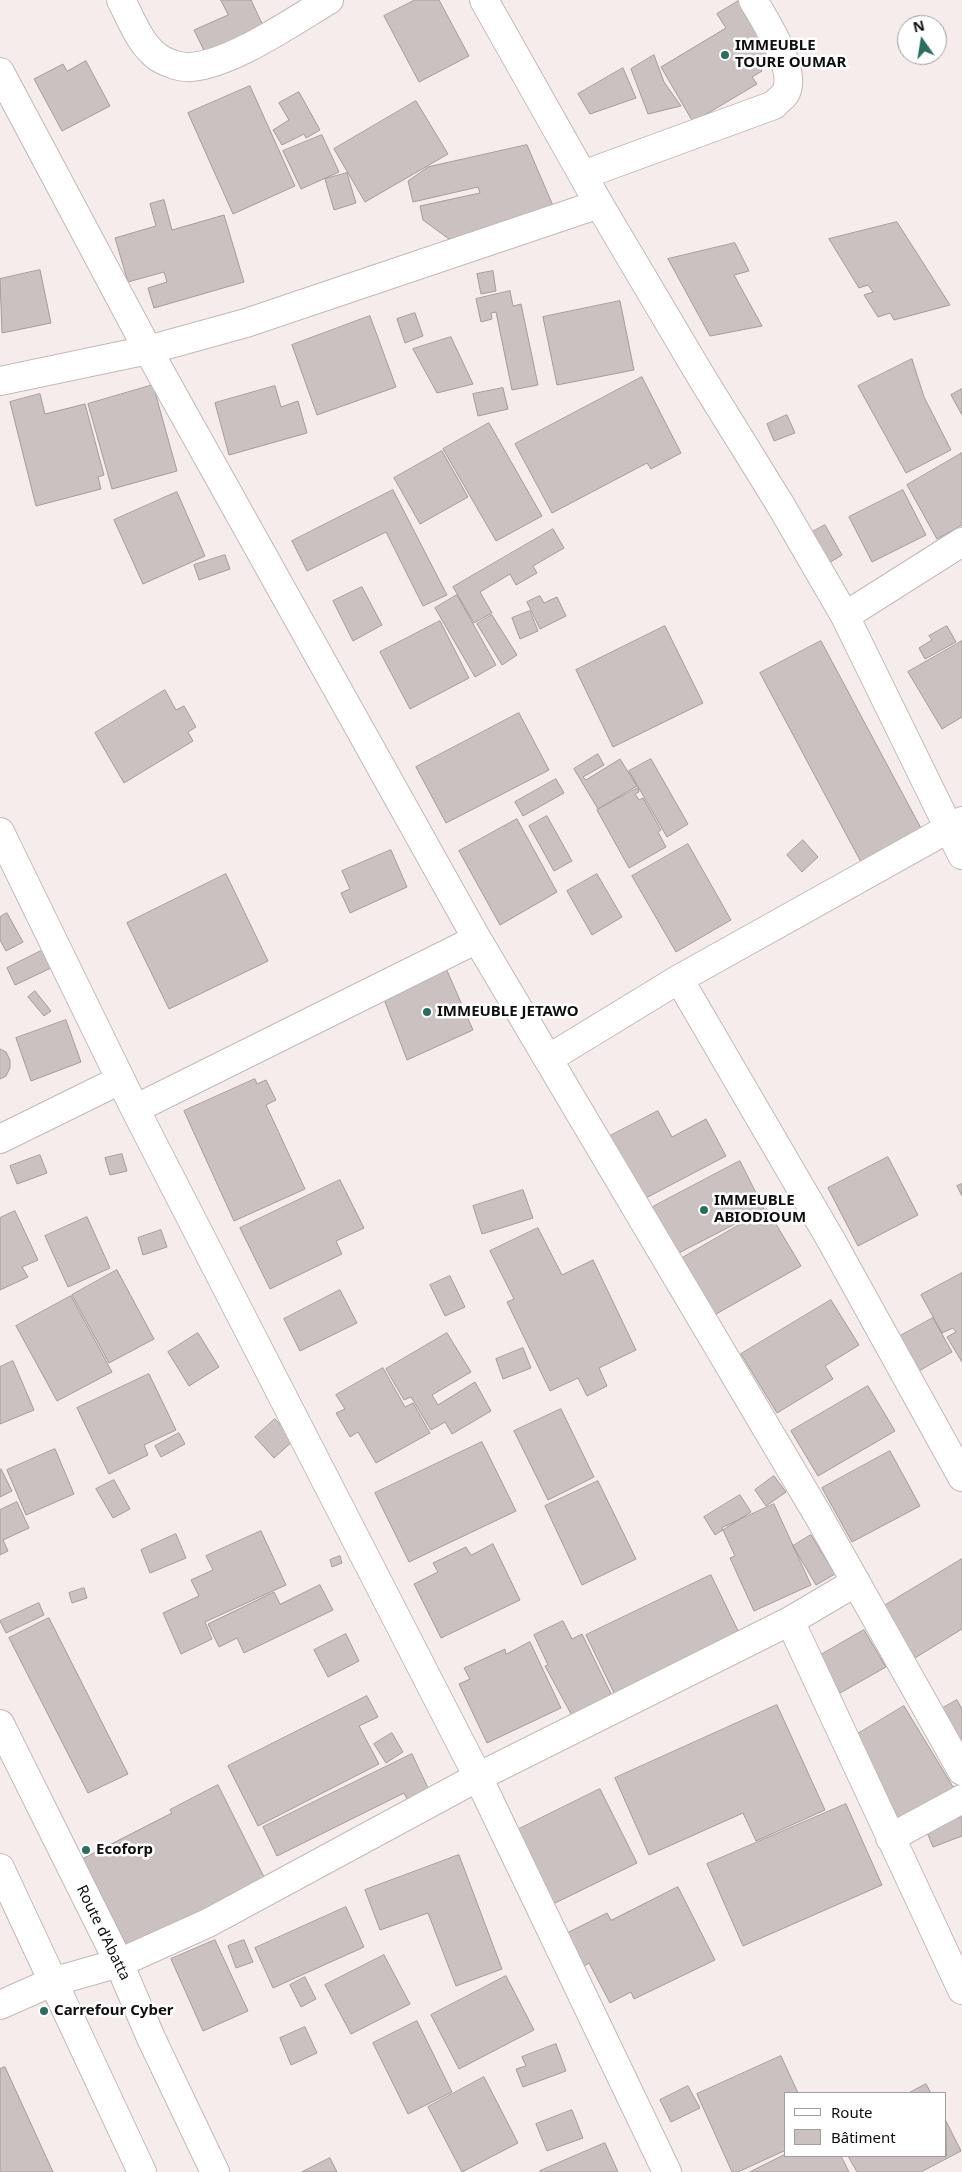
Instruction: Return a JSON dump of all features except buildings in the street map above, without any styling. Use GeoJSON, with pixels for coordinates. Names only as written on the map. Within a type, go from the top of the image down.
{"type":"FeatureCollection","features":[{"type":"Feature","properties":{"kind":"street"},"geometry":{"type":"LineString","coordinates":[[121,0],[144,42],[158,57],[173,64],[190,67],[209,64],[234,54],[329,0]]}},
{"type":"Feature","properties":{"kind":"street"},"geometry":{"type":"LineString","coordinates":[[484,0],[599,204],[702,378],[780,504],[845,616],[956,825],[962,855]]}},
{"type":"Feature","properties":{"kind":"street"},"geometry":{"type":"LineString","coordinates":[[583,175],[774,105],[786,92],[787,75],[784,60],[753,0]]}},
{"type":"Feature","properties":{"kind":"street"},"geometry":{"type":"LineString","coordinates":[[0,72],[148,350],[477,939],[818,1515],[962,1771]]}},
{"type":"Feature","properties":{"kind":"street"},"geometry":{"type":"LineString","coordinates":[[0,381],[148,350],[246,323],[599,204]]}},
{"type":"Feature","properties":{"kind":"street"},"geometry":{"type":"LineString","coordinates":[[845,616],[962,542]]}},
{"type":"Feature","properties":{"kind":"street"},"geometry":{"type":"LineString","coordinates":[[548,1059],[679,979],[956,825]]}},
{"type":"Feature","properties":{"kind":"street"},"geometry":{"type":"LineString","coordinates":[[0,832],[120,1080],[478,1778],[667,2172]]}},
{"type":"Feature","properties":{"kind":"street"},"geometry":{"type":"LineString","coordinates":[[135,1109],[477,939]]}},
{"type":"Feature","properties":{"kind":"street"},"geometry":{"type":"LineString","coordinates":[[679,979],[831,1240],[962,1477]]}},
{"type":"Feature","properties":{"kind":"street"},"geometry":{"type":"LineString","coordinates":[[0,1139],[120,1080]]}},
{"type":"Feature","properties":{"kind":"street"},"geometry":{"type":"LineString","coordinates":[[0,2005],[52,1982],[119,1963],[208,1923],[478,1778],[790,1621],[856,1582]]}},
{"type":"Feature","properties":{"kind":"street"},"geometry":{"type":"LineString","coordinates":[[790,1621],[962,1990]]}},
{"type":"Feature","properties":{"kind":"street","name":"Route d'Abatta"},"geometry":{"type":"LineString","coordinates":[[0,1724],[119,1963],[151,2038],[215,2172]]}},
{"type":"Feature","properties":{"kind":"street"},"geometry":{"type":"LineString","coordinates":[[890,1838],[962,1799]]}},
{"type":"Feature","properties":{"kind":"street"},"geometry":{"type":"LineString","coordinates":[[0,1868],[142,2172]]}},
{"type":"Feature","properties":{"kind":"place","name":"IMMEUBLE TOURE OUMAR"},"geometry":{"type":"Point","coordinates":[725,55]}},
{"type":"Feature","properties":{"kind":"place","name":"IMMEUBLE JETAWO"},"geometry":{"type":"Point","coordinates":[427,1012]}},
{"type":"Feature","properties":{"kind":"place","name":"IMMEUBLE ABIODIOUM"},"geometry":{"type":"Point","coordinates":[704,1210]}},
{"type":"Feature","properties":{"kind":"place","name":"Ecoforp"},"geometry":{"type":"Point","coordinates":[86,1850]}},
{"type":"Feature","properties":{"kind":"place","name":"Carrefour Cyber"},"geometry":{"type":"Point","coordinates":[44,2011]}}]}
